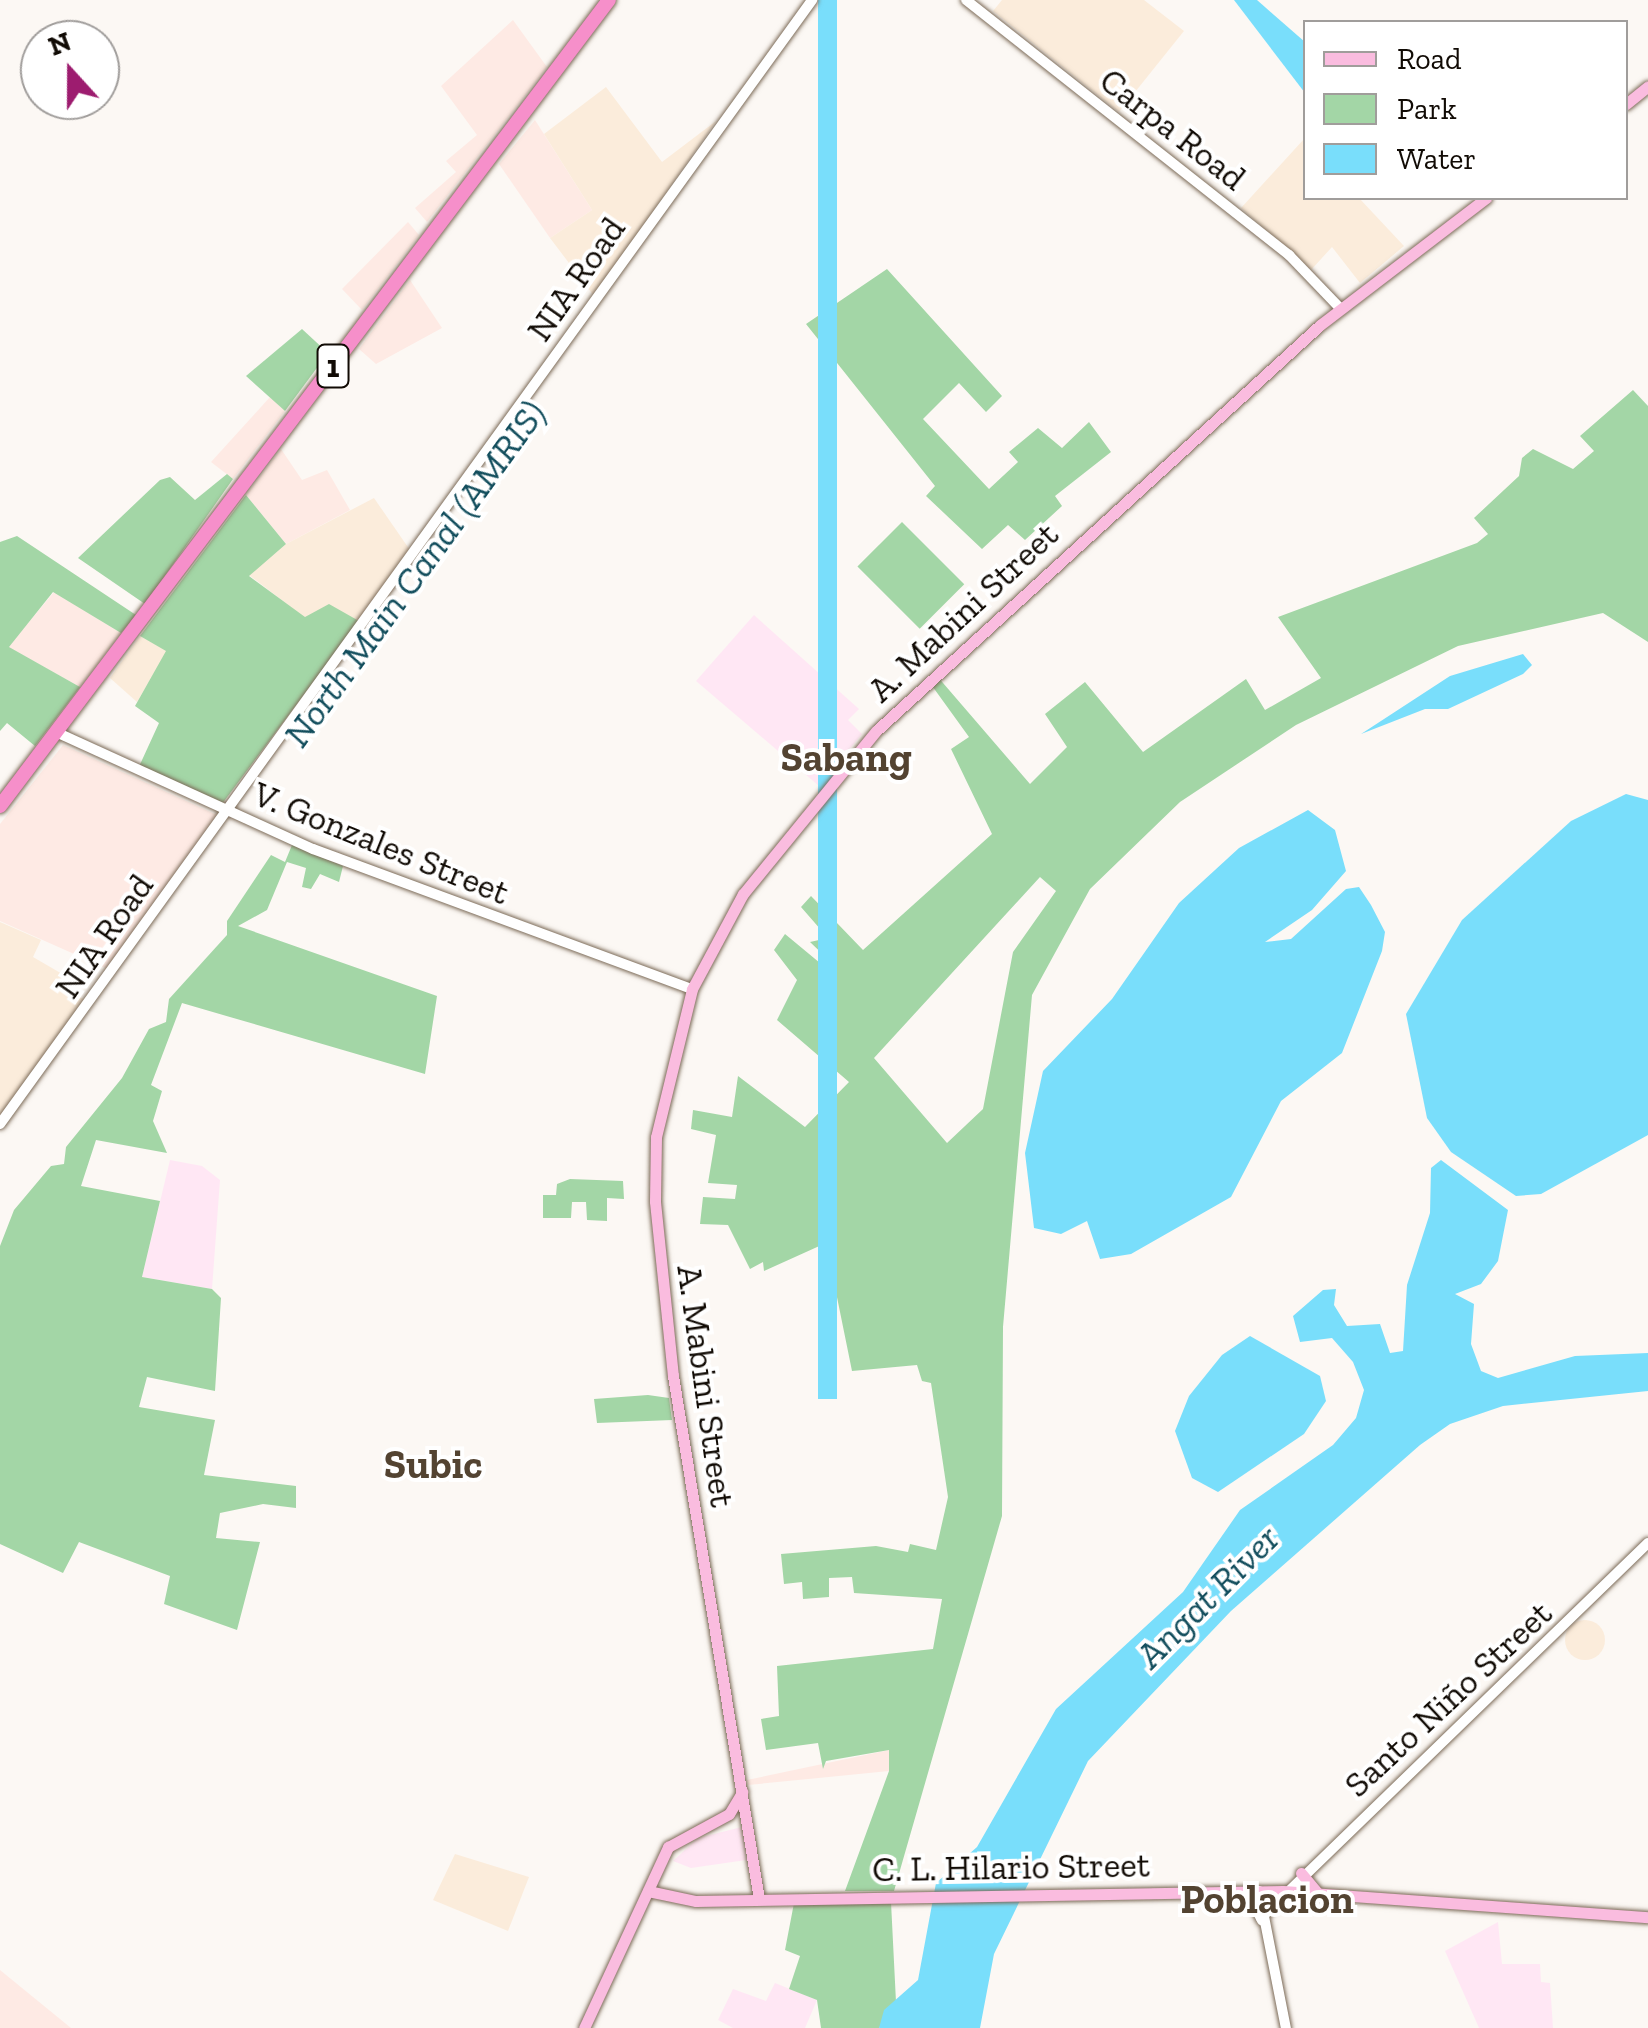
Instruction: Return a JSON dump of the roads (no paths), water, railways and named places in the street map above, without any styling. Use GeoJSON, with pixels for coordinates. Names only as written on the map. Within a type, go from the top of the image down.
{"type":"FeatureCollection","features":[{"type":"Feature","properties":{"kind":"highway","name":"1"},"geometry":{"type":"LineString","coordinates":[[0,806],[609,0]]}},
{"type":"Feature","properties":{"kind":"main road"},"geometry":{"type":"LineString","coordinates":[[1629,102],[1648,89]]}},
{"type":"Feature","properties":{"kind":"main road","name":"A. Mabini Street"},"geometry":{"type":"LineString","coordinates":[[759,1899],[673,1376],[654,1201],[656,1137],[692,989],[743,894],[876,731],[1340,308],[1483,200]]}},
{"type":"Feature","properties":{"kind":"main road"},"geometry":{"type":"LineString","coordinates":[[584,2028],[668,1847],[729,1814],[742,1790]]}},
{"type":"Feature","properties":{"kind":"main road"},"geometry":{"type":"LineString","coordinates":[[1258,1891],[1297,1877],[1318,1893]]}},
{"type":"Feature","properties":{"kind":"main road","name":"C. L. Hilario Street"},"geometry":{"type":"LineString","coordinates":[[648,1891],[696,1901],[794,1896],[1101,1896],[1283,1891],[1648,1917]]}},
{"type":"Feature","properties":{"kind":"street","name":"NIA Road"},"geometry":{"type":"LineString","coordinates":[[0,1124],[812,0]]}},
{"type":"Feature","properties":{"kind":"street","name":"Carpa Road"},"geometry":{"type":"LineString","coordinates":[[966,0],[1289,255],[1340,308]]}},
{"type":"Feature","properties":{"kind":"street","name":"V. Gonzales Street"},"geometry":{"type":"LineString","coordinates":[[56,732],[225,811],[692,989]]}},
{"type":"Feature","properties":{"kind":"street","name":"Santo Niño Street"},"geometry":{"type":"LineString","coordinates":[[1263,1916],[1297,1877],[1482,1712],[1648,1543]]}},
{"type":"Feature","properties":{"kind":"street"},"geometry":{"type":"LineString","coordinates":[[1258,1891],[1286,2028]]}},
{"type":"Feature","properties":{"kind":"water"},"geometry":{"type":"Polygon","coordinates":[[[818,0],[837,0],[837,1399],[818,1399],[818,0]]]}},
{"type":"Feature","properties":{"kind":"water"},"geometry":{"type":"Polygon","coordinates":[[[1234,0],[1257,0],[1303,40],[1303,90],[1234,0]]]}},
{"type":"Feature","properties":{"kind":"water"},"geometry":{"type":"Polygon","coordinates":[[[1523,654],[1532,665],[1523,674],[1448,709],[1425,709],[1361,734],[1450,676],[1523,654]]]}},
{"type":"Feature","properties":{"kind":"water"},"geometry":{"type":"Polygon","coordinates":[[[1626,794],[1648,800],[1648,1135],[1541,1194],[1516,1196],[1451,1152],[1427,1118],[1406,1014],[1462,920],[1571,821],[1626,794]]]}},
{"type":"Feature","properties":{"kind":"water"},"geometry":{"type":"Polygon","coordinates":[[[1308,810],[1335,830],[1346,871],[1312,910],[1265,942],[1291,939],[1346,889],[1359,887],[1385,932],[1382,951],[1342,1053],[1281,1101],[1231,1197],[1131,1254],[1100,1259],[1087,1221],[1061,1234],[1034,1228],[1025,1153],[1043,1071],[1112,999],[1179,903],[1239,848],[1308,810]]]}},
{"type":"Feature","properties":{"kind":"water","name":"Angat River"},"geometry":{"type":"Polygon","coordinates":[[[1441,1160],[1508,1210],[1498,1261],[1481,1284],[1455,1294],[1474,1304],[1471,1344],[1481,1371],[1498,1378],[1575,1356],[1648,1353],[1648,1391],[1503,1406],[1450,1424],[1420,1445],[1231,1611],[1088,1761],[994,1954],[980,2028],[879,2028],[884,2010],[918,1980],[936,1883],[977,1847],[1056,1709],[1183,1592],[1240,1510],[1333,1445],[1356,1418],[1364,1390],[1353,1362],[1332,1338],[1300,1342],[1293,1316],[1323,1290],[1336,1289],[1334,1305],[1347,1326],[1380,1324],[1390,1353],[1403,1351],[1407,1285],[1430,1213],[1431,1168],[1441,1160]]]}},
{"type":"Feature","properties":{"kind":"water"},"geometry":{"type":"Polygon","coordinates":[[[1250,1336],[1320,1376],[1326,1401],[1304,1434],[1218,1492],[1192,1478],[1175,1431],[1189,1396],[1222,1355],[1250,1336]]]}},
{"type":"Feature","properties":{"kind":"district","name":"Sabang"},"geometry":{"type":"Point","coordinates":[846,757]}},
{"type":"Feature","properties":{"kind":"district","name":"Subic"},"geometry":{"type":"Point","coordinates":[433,1464]}},
{"type":"Feature","properties":{"kind":"district","name":"Poblacion"},"geometry":{"type":"Point","coordinates":[1267,1899]}},
{"type":"Feature","properties":{"kind":"water label","name":"North Main Canal (AMRIS)"},"geometry":{"type":"Point","coordinates":[415,574]}}]}
